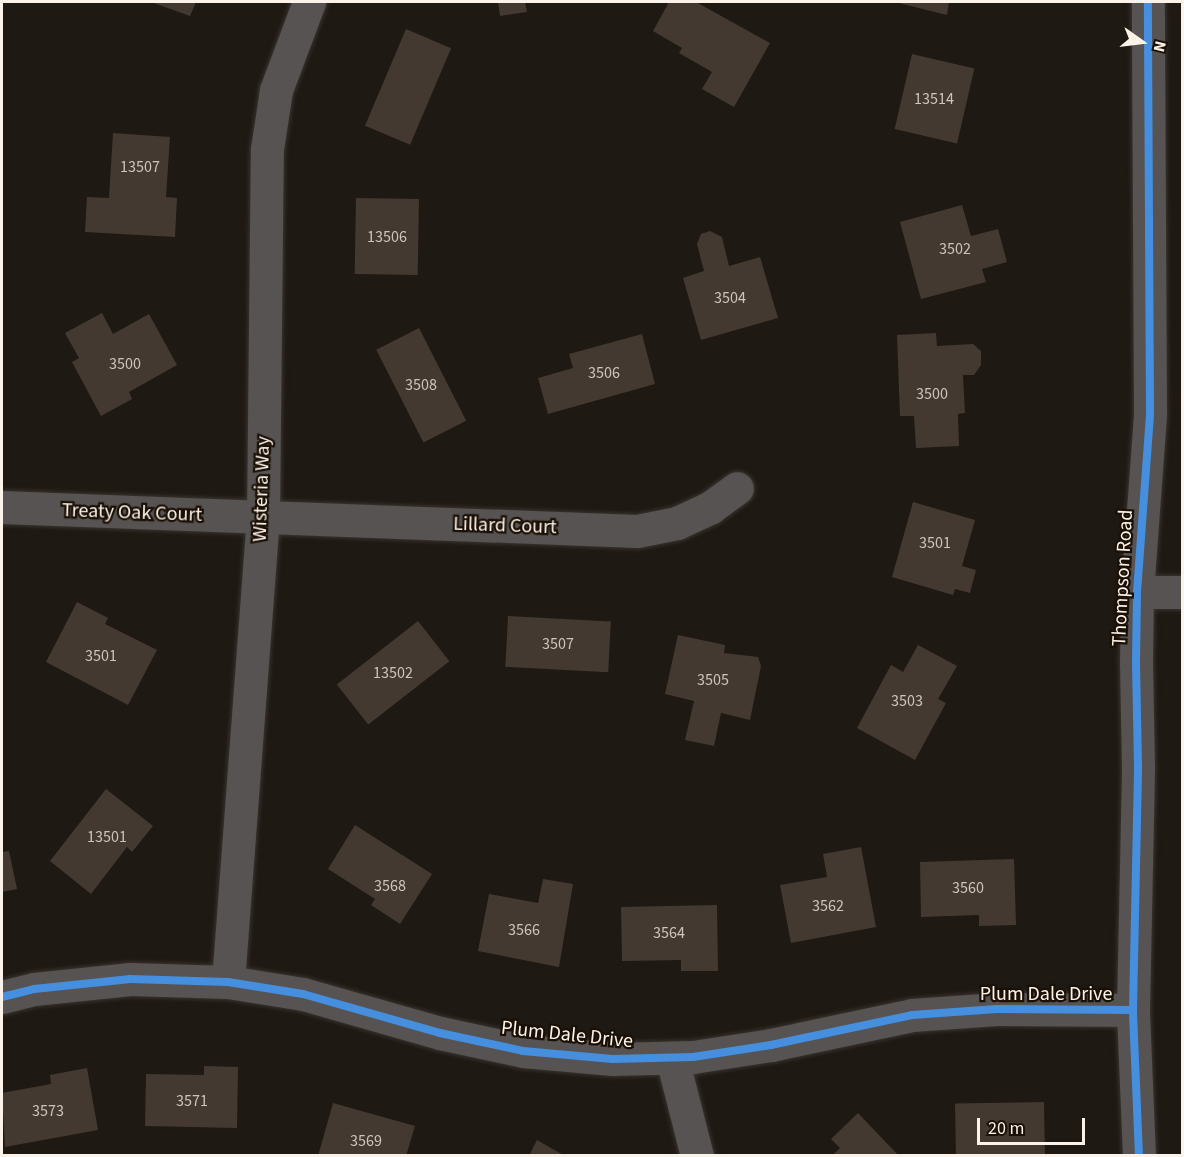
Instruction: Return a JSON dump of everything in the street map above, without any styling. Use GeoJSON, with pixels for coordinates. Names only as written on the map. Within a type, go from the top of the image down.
{"type":"FeatureCollection","features":[{"type":"Feature","properties":{"kind":"street","name":"Wisteria Way"},"geometry":{"type":"LineString","coordinates":[[228,982],[263,518],[267,149],[276,90],[309,2]]}},
{"type":"Feature","properties":{"kind":"street","name":"Thompson Road"},"geometry":{"type":"LineString","coordinates":[[1138,1155],[1133,1010],[1137,911],[1137,592],[1150,413],[1148,2]]}},
{"type":"Feature","properties":{"kind":"street","name":"Lillard Court"},"geometry":{"type":"LineString","coordinates":[[263,518],[637,531],[677,523],[711,507],[737,488]]}},
{"type":"Feature","properties":{"kind":"street","name":"Treaty Oak Court"},"geometry":{"type":"LineString","coordinates":[[2,507],[263,518]]}},
{"type":"Feature","properties":{"kind":"street"},"geometry":{"type":"LineString","coordinates":[[1137,592],[1182,592]]}},
{"type":"Feature","properties":{"kind":"street","name":"Plum Dale Drive"},"geometry":{"type":"LineString","coordinates":[[2,997],[130,979],[228,982],[303,994],[440,1033],[523,1051],[613,1059],[672,1058],[771,1046],[912,1015],[997,1009],[1133,1010]]}},
{"type":"Feature","properties":{"kind":"street"},"geometry":{"type":"LineString","coordinates":[[672,1058],[697,1155]]}},
{"type":"Feature","properties":{"kind":"building"},"geometry":{"type":"Polygon","coordinates":[[[151,2],[196,2],[190,16],[151,2]]]}},
{"type":"Feature","properties":{"kind":"building"},"geometry":{"type":"Polygon","coordinates":[[[498,2],[525,2],[527,12],[500,16],[498,2]]]}},
{"type":"Feature","properties":{"kind":"building"},"geometry":{"type":"Polygon","coordinates":[[[669,2],[696,2],[770,43],[734,107],[702,89],[712,72],[679,53],[682,48],[653,31],[669,2]]]}},
{"type":"Feature","properties":{"kind":"building"},"geometry":{"type":"Polygon","coordinates":[[[895,2],[949,2],[947,15],[895,2]]]}},
{"type":"Feature","properties":{"kind":"building"},"geometry":{"type":"Polygon","coordinates":[[[406,29],[451,48],[410,145],[365,126],[406,29]]]}},
{"type":"Feature","properties":{"kind":"building"},"geometry":{"type":"Polygon","coordinates":[[[912,54],[974,68],[957,143],[895,129],[912,54]]]}},
{"type":"Feature","properties":{"kind":"building"},"geometry":{"type":"Polygon","coordinates":[[[113,133],[170,137],[166,197],[177,198],[175,237],[85,232],[87,197],[109,198],[113,133]]]}},
{"type":"Feature","properties":{"kind":"building"},"geometry":{"type":"Polygon","coordinates":[[[356,198],[419,199],[418,275],[355,274],[356,198]]]}},
{"type":"Feature","properties":{"kind":"building"},"geometry":{"type":"Polygon","coordinates":[[[962,205],[971,236],[998,229],[1007,262],[982,269],[986,282],[921,299],[900,222],[962,205]]]}},
{"type":"Feature","properties":{"kind":"building"},"geometry":{"type":"Polygon","coordinates":[[[710,231],[722,237],[729,266],[760,257],[778,318],[701,340],[683,278],[704,271],[697,244],[701,234],[710,231]]]}},
{"type":"Feature","properties":{"kind":"building"},"geometry":{"type":"Polygon","coordinates":[[[102,313],[113,334],[149,314],[177,365],[129,392],[132,399],[101,416],[72,362],[79,358],[65,333],[102,313]]]}},
{"type":"Feature","properties":{"kind":"building"},"geometry":{"type":"Polygon","coordinates":[[[419,328],[466,421],[423,442],[376,350],[419,328]]]}},
{"type":"Feature","properties":{"kind":"building"},"geometry":{"type":"Polygon","coordinates":[[[936,333],[937,346],[973,344],[981,351],[981,365],[974,375],[963,375],[965,413],[958,414],[959,446],[916,448],[914,416],[900,416],[897,335],[936,333]]]}},
{"type":"Feature","properties":{"kind":"building"},"geometry":{"type":"Polygon","coordinates":[[[642,334],[655,384],[548,414],[538,378],[573,368],[569,354],[642,334]]]}},
{"type":"Feature","properties":{"kind":"building"},"geometry":{"type":"Polygon","coordinates":[[[913,502],[975,520],[962,566],[976,570],[970,593],[955,589],[953,595],[892,577],[913,502]]]}},
{"type":"Feature","properties":{"kind":"building"},"geometry":{"type":"Polygon","coordinates":[[[77,602],[108,618],[105,624],[157,650],[128,705],[46,662],[77,602]]]}},
{"type":"Feature","properties":{"kind":"building"},"geometry":{"type":"Polygon","coordinates":[[[508,616],[611,621],[608,672],[505,667],[508,616]]]}},
{"type":"Feature","properties":{"kind":"building"},"geometry":{"type":"Polygon","coordinates":[[[418,621],[449,661],[368,725],[337,684],[418,621]]]}},
{"type":"Feature","properties":{"kind":"building"},"geometry":{"type":"Polygon","coordinates":[[[678,635],[725,645],[724,653],[758,657],[761,666],[750,720],[721,713],[714,746],[685,740],[694,701],[665,694],[678,635]]]}},
{"type":"Feature","properties":{"kind":"building"},"geometry":{"type":"Polygon","coordinates":[[[918,645],[957,666],[938,699],[946,703],[915,760],[857,728],[891,665],[903,672],[918,645]]]}},
{"type":"Feature","properties":{"kind":"building"},"geometry":{"type":"Polygon","coordinates":[[[106,789],[153,826],[132,852],[127,847],[91,894],[50,861],[106,789]]]}},
{"type":"Feature","properties":{"kind":"building"},"geometry":{"type":"Polygon","coordinates":[[[355,825],[432,874],[400,924],[371,905],[375,899],[328,869],[355,825]]]}},
{"type":"Feature","properties":{"kind":"building"},"geometry":{"type":"Polygon","coordinates":[[[861,847],[876,927],[791,943],[780,885],[827,877],[823,854],[861,847]]]}},
{"type":"Feature","properties":{"kind":"building"},"geometry":{"type":"Polygon","coordinates":[[[9,851],[17,889],[2,892],[2,852],[9,851]]]}},
{"type":"Feature","properties":{"kind":"building"},"geometry":{"type":"Polygon","coordinates":[[[1014,859],[1016,925],[979,926],[979,915],[921,917],[920,862],[1014,859]]]}},
{"type":"Feature","properties":{"kind":"building"},"geometry":{"type":"Polygon","coordinates":[[[543,879],[573,884],[559,967],[478,951],[489,894],[538,903],[543,879]]]}},
{"type":"Feature","properties":{"kind":"building"},"geometry":{"type":"Polygon","coordinates":[[[717,905],[718,971],[681,971],[681,960],[622,961],[621,907],[717,905]]]}},
{"type":"Feature","properties":{"kind":"building"},"geometry":{"type":"Polygon","coordinates":[[[204,1066],[238,1067],[237,1128],[145,1126],[146,1074],[204,1075],[204,1066]]]}},
{"type":"Feature","properties":{"kind":"building"},"geometry":{"type":"Polygon","coordinates":[[[87,1068],[98,1130],[5,1147],[2,1093],[51,1084],[50,1075],[87,1068]]]}},
{"type":"Feature","properties":{"kind":"building"},"geometry":{"type":"Polygon","coordinates":[[[1044,1102],[1045,1156],[956,1156],[955,1104],[1044,1102]]]}},
{"type":"Feature","properties":{"kind":"building"},"geometry":{"type":"Polygon","coordinates":[[[333,1103],[415,1126],[406,1156],[318,1156],[333,1103]]]}},
{"type":"Feature","properties":{"kind":"building"},"geometry":{"type":"Polygon","coordinates":[[[858,1113],[899,1156],[832,1156],[840,1148],[831,1139],[858,1113]]]}},
{"type":"Feature","properties":{"kind":"building"},"geometry":{"type":"Polygon","coordinates":[[[537,1140],[565,1156],[529,1156],[537,1140]]]}},
{"type":"Feature","properties":{"kind":"cycle path"},"geometry":{"type":"LineString","coordinates":[[1139,1156],[1133,1010],[1138,767],[1137,592],[1150,413],[1148,2]]}},
{"type":"Feature","properties":{"kind":"cycle path"},"geometry":{"type":"LineString","coordinates":[[2,997],[34,989],[130,979],[228,982],[303,994],[440,1033],[523,1051],[613,1059],[693,1057],[771,1045],[912,1015],[997,1009],[1133,1010]]}}]}
